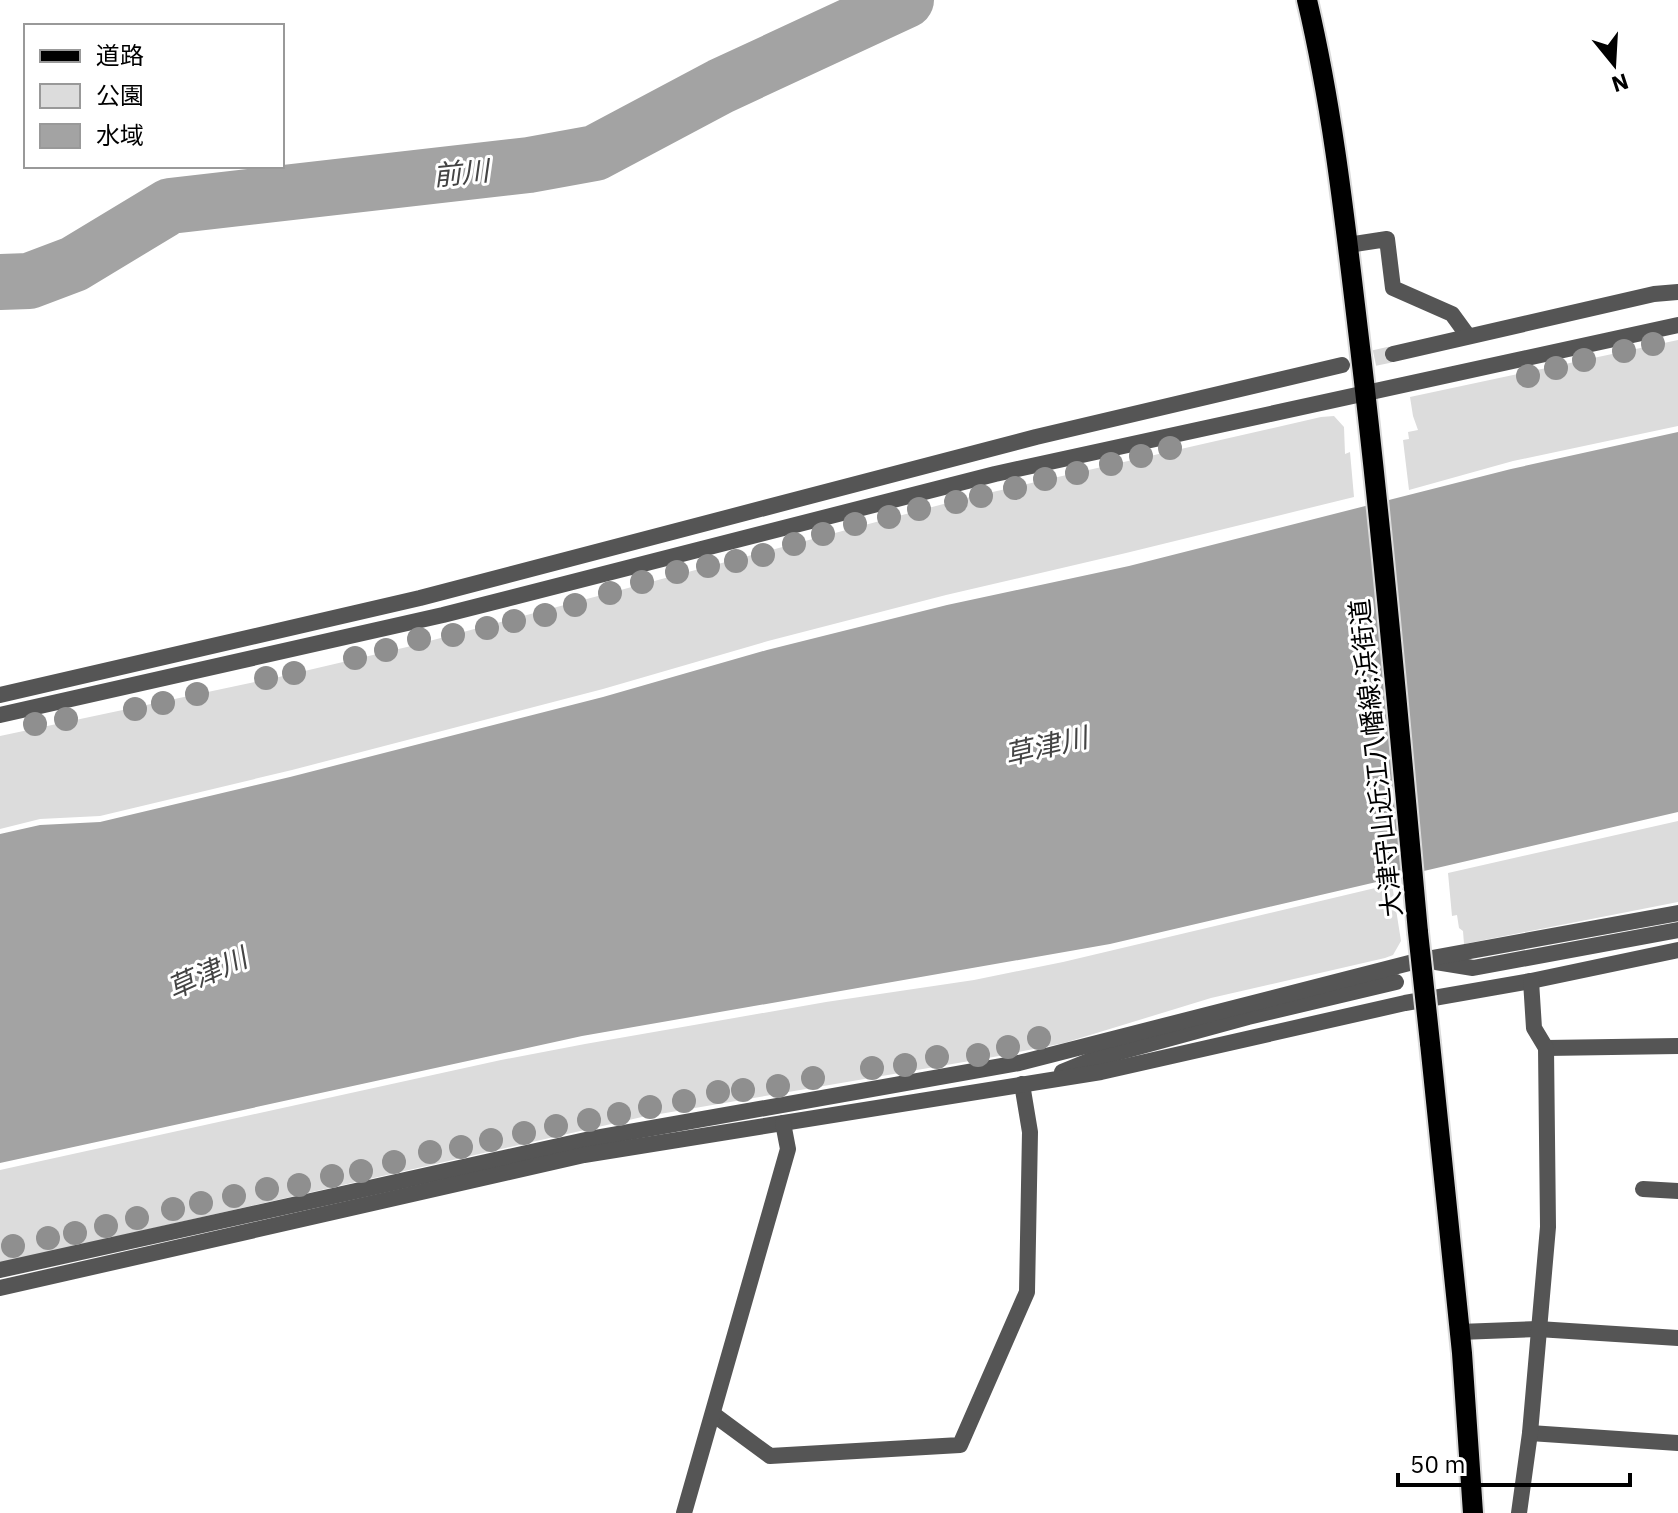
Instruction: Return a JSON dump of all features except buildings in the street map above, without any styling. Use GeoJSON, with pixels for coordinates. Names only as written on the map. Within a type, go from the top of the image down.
{"type":"FeatureCollection","features":[{"type":"Feature","properties":{"kind":"main road","name":"大津守山近江八幡線;浜街道"},"geometry":{"type":"LineString","coordinates":[[1307,0],[1318,46],[1348,245],[1366,393],[1459,1332],[1473,1513]]}},
{"type":"Feature","properties":{"kind":"street"},"geometry":{"type":"LineString","coordinates":[[1348,245],[1387,239],[1393,288],[1452,314],[1468,336]]}},
{"type":"Feature","properties":{"kind":"street"},"geometry":{"type":"LineString","coordinates":[[1393,354],[1654,294],[1678,292]]}},
{"type":"Feature","properties":{"kind":"street"},"geometry":{"type":"LineString","coordinates":[[0,715],[428,619],[995,474],[1678,325]]}},
{"type":"Feature","properties":{"kind":"street"},"geometry":{"type":"LineString","coordinates":[[0,695],[420,598],[1036,437],[1342,365]]}},
{"type":"Feature","properties":{"kind":"street"},"geometry":{"type":"LineString","coordinates":[[862,483],[868,507]]}},
{"type":"Feature","properties":{"kind":"street"},"geometry":{"type":"LineString","coordinates":[[689,528],[690,552]]}},
{"type":"Feature","properties":{"kind":"street"},"geometry":{"type":"LineString","coordinates":[[0,1270],[590,1139],[1019,1063],[1421,960],[1678,913]]}},
{"type":"Feature","properties":{"kind":"street"},"geometry":{"type":"LineString","coordinates":[[1421,960],[1473,968],[1678,930]]}},
{"type":"Feature","properties":{"kind":"street"},"geometry":{"type":"LineString","coordinates":[[0,1288],[584,1155],[1101,1072],[1405,1003],[1531,981],[1678,950]]}},
{"type":"Feature","properties":{"kind":"street"},"geometry":{"type":"LineString","coordinates":[[1519,1513],[1530,1433],[1548,1227],[1546,1048],[1534,1028],[1531,981]]}},
{"type":"Feature","properties":{"kind":"street"},"geometry":{"type":"LineString","coordinates":[[1029,1084],[1094,1059],[1248,1017],[1396,982]]}},
{"type":"Feature","properties":{"kind":"street"},"geometry":{"type":"LineString","coordinates":[[1546,1048],[1678,1046]]}},
{"type":"Feature","properties":{"kind":"street"},"geometry":{"type":"LineString","coordinates":[[713,1414],[770,1456],[960,1445],[1027,1292],[1029,1084]]}},
{"type":"Feature","properties":{"kind":"street"},"geometry":{"type":"LineString","coordinates":[[684,1513],[788,1149],[783,1123]]}},
{"type":"Feature","properties":{"kind":"street"},"geometry":{"type":"LineString","coordinates":[[1643,1189],[1678,1191]]}},
{"type":"Feature","properties":{"kind":"street"},"geometry":{"type":"LineString","coordinates":[[1459,1332],[1538,1329],[1678,1338]]}},
{"type":"Feature","properties":{"kind":"street"},"geometry":{"type":"LineString","coordinates":[[1530,1433],[1678,1443]]}},
{"type":"Feature","properties":{"kind":"green space"},"geometry":{"type":"Polygon","coordinates":[[[1678,340],[1678,426],[1513,461],[1409,490],[1403,440],[1409,439],[1408,432],[1418,430],[1410,397],[1678,340]]]}},
{"type":"Feature","properties":{"kind":"green space"},"geometry":{"type":"Polygon","coordinates":[[[1334,416],[1344,427],[1345,454],[1350,452],[1354,497],[946,595],[292,770],[100,816],[40,819],[0,829],[0,736],[407,647],[966,498],[1334,416]]]}},
{"type":"Feature","properties":{"kind":"green space"},"geometry":{"type":"Polygon","coordinates":[[[1678,821],[1678,902],[1464,944],[1457,915],[1452,916],[1448,873],[1678,821]]]}},
{"type":"Feature","properties":{"kind":"green space"},"geometry":{"type":"Polygon","coordinates":[[[1392,884],[1401,941],[1393,955],[1385,958],[1211,998],[1064,1043],[642,1117],[0,1263],[0,1170],[501,1060],[826,1002],[974,980],[1063,962],[1392,884]]]}},
{"type":"Feature","properties":{"kind":"water","name":"草津川"},"geometry":{"type":"Polygon","coordinates":[[[1678,432],[1678,812],[1110,944],[582,1036],[0,1163],[0,834],[40,825],[100,822],[290,777],[947,605],[1129,566],[1511,469],[1678,432]]]}},
{"type":"Feature","properties":{"kind":"waterway","name":"前川"},"geometry":{"type":"LineString","coordinates":[[0,282],[29,281],[74,264],[170,206],[529,165],[595,153],[721,86],[906,0]]}},
{"type":"Feature","properties":{"kind":"tunnel"},"geometry":{"type":"LineString","coordinates":[[1351,363],[1393,354]]}}]}
